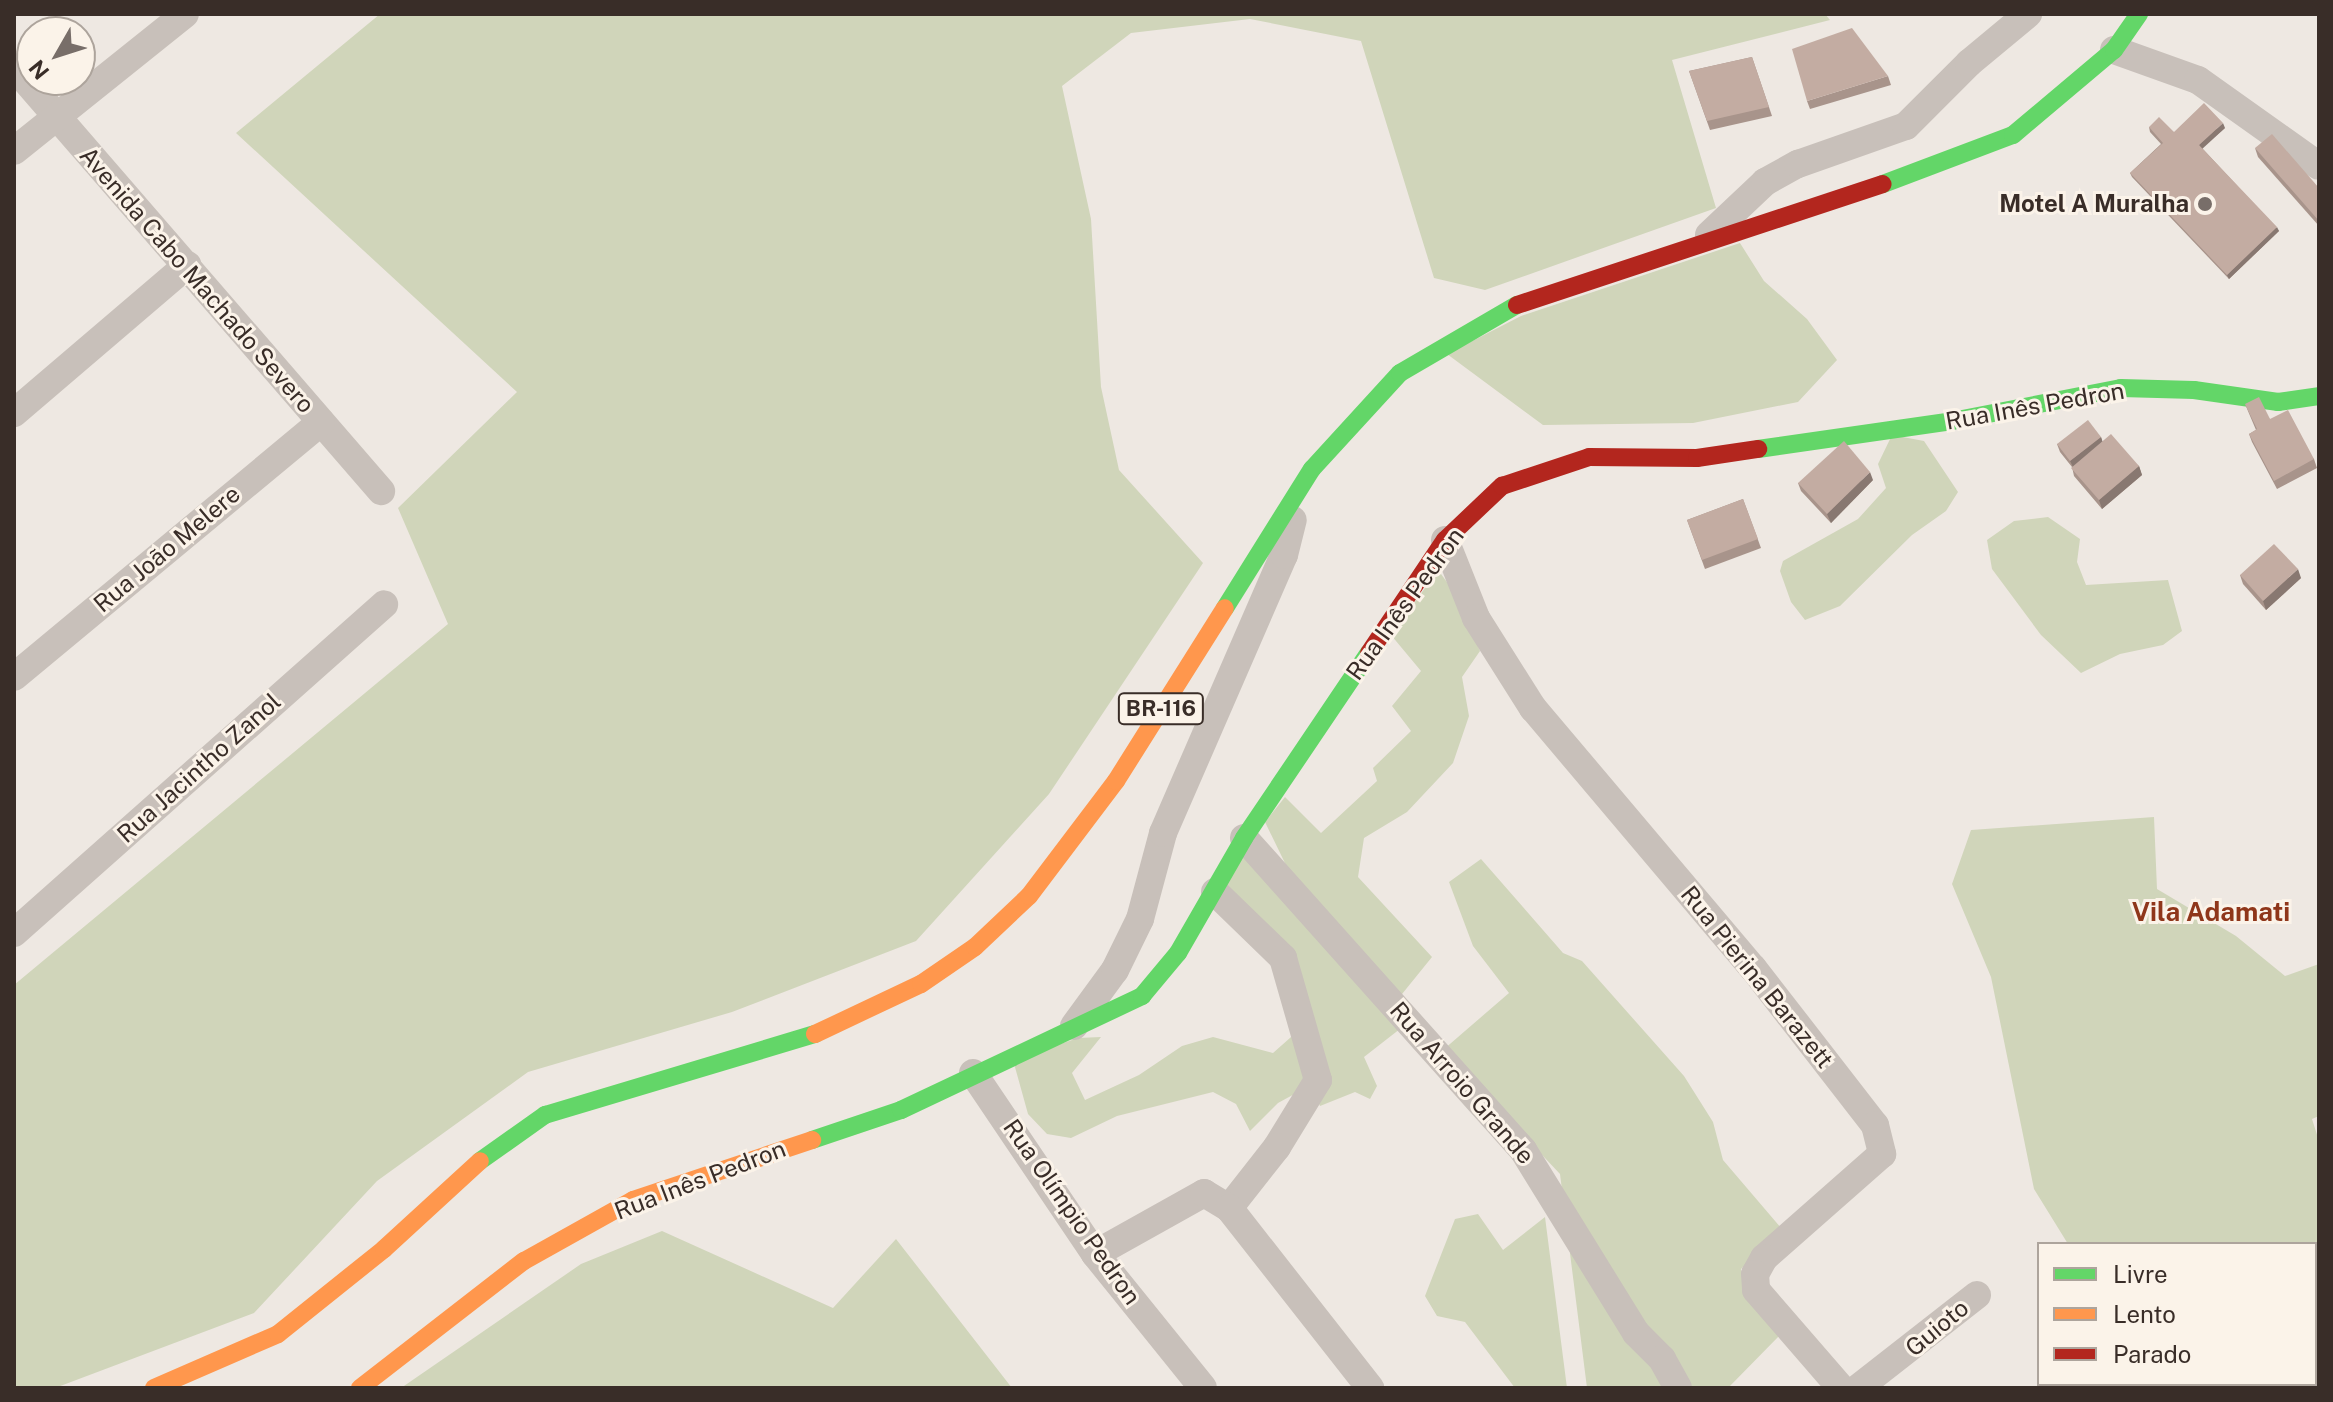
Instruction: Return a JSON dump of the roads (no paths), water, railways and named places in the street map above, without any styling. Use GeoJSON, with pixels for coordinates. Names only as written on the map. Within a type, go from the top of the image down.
{"type":"FeatureCollection","features":[{"type":"Feature","properties":{"kind":"main road","name":"BR-116"},"geometry":{"type":"LineString","coordinates":[[154,1388],[278,1334],[384,1249],[483,1158],[545,1115],[826,1031],[921,984],[975,947],[1029,896],[1116,781],[1302,484],[1353,420],[1400,373],[1436,348],[1527,300],[1706,238],[1948,163],[2013,135],[2114,50],[2139,14]]}},
{"type":"Feature","properties":{"kind":"main road","name":"Rua Inês Pedron"},"geometry":{"type":"LineString","coordinates":[[360,1388],[524,1261],[633,1200],[901,1110],[973,1073],[1142,996],[1178,953],[1244,838],[1445,540],[1502,486],[1589,457],[1697,458],[1952,421],[2121,388],[2194,390],[2278,402],[2319,396]]}},
{"type":"Feature","properties":{"kind":"street"},"geometry":{"type":"LineString","coordinates":[[14,151],[185,14]]}},
{"type":"Feature","properties":{"kind":"street"},"geometry":{"type":"LineString","coordinates":[[1706,238],[1765,182],[1798,164],[1906,126],[1969,63],[2028,14]]}},
{"type":"Feature","properties":{"kind":"street"},"geometry":{"type":"LineString","coordinates":[[2114,50],[2198,80],[2319,166]]}},
{"type":"Feature","properties":{"kind":"street","name":"Avenida Cabo Machado Severo"},"geometry":{"type":"LineString","coordinates":[[14,67],[381,491]]}},
{"type":"Feature","properties":{"kind":"street"},"geometry":{"type":"LineString","coordinates":[[14,413],[187,265]]}},
{"type":"Feature","properties":{"kind":"street","name":"Rua João Melere"},"geometry":{"type":"LineString","coordinates":[[14,677],[321,422]]}},
{"type":"Feature","properties":{"kind":"street"},"geometry":{"type":"LineString","coordinates":[[1071,1030],[1115,970],[1140,919],[1163,833],[1284,555],[1302,484]]}},
{"type":"Feature","properties":{"kind":"street","name":"Rua Pierina Barazett"},"geometry":{"type":"LineString","coordinates":[[1445,540],[1476,618],[1533,708],[1753,968],[1875,1125],[1882,1154],[1764,1258],[1755,1274],[1756,1290],[1841,1388]]}},
{"type":"Feature","properties":{"kind":"street","name":"Rua Jacintho Zanol"},"geometry":{"type":"LineString","coordinates":[[14,933],[384,604]]}},
{"type":"Feature","properties":{"kind":"street","name":"Rua Arroio Grande"},"geometry":{"type":"LineString","coordinates":[[1244,838],[1546,1179],[1554,1204],[1636,1333],[1662,1359],[1678,1388]]}},
{"type":"Feature","properties":{"kind":"street"},"geometry":{"type":"LineString","coordinates":[[1215,892],[1283,958],[1318,1080],[1277,1147],[1229,1208]]}},
{"type":"Feature","properties":{"kind":"street","name":"Rua Olímpio Pedron"},"geometry":{"type":"LineString","coordinates":[[973,1073],[1095,1254],[1203,1388]]}},
{"type":"Feature","properties":{"kind":"street"},"geometry":{"type":"LineString","coordinates":[[1095,1254],[1204,1193],[1229,1208],[1370,1388]]}},
{"type":"Feature","properties":{"kind":"street","name":"Guioto"},"geometry":{"type":"LineString","coordinates":[[1858,1388],[1977,1295]]}},
{"type":"Feature","properties":{"kind":"place","name":"Motel A Muralha"},"geometry":{"type":"Point","coordinates":[2205,204]}},
{"type":"Feature","properties":{"kind":"district","name":"Vila Adamati"},"geometry":{"type":"Point","coordinates":[2211,912]}}]}
